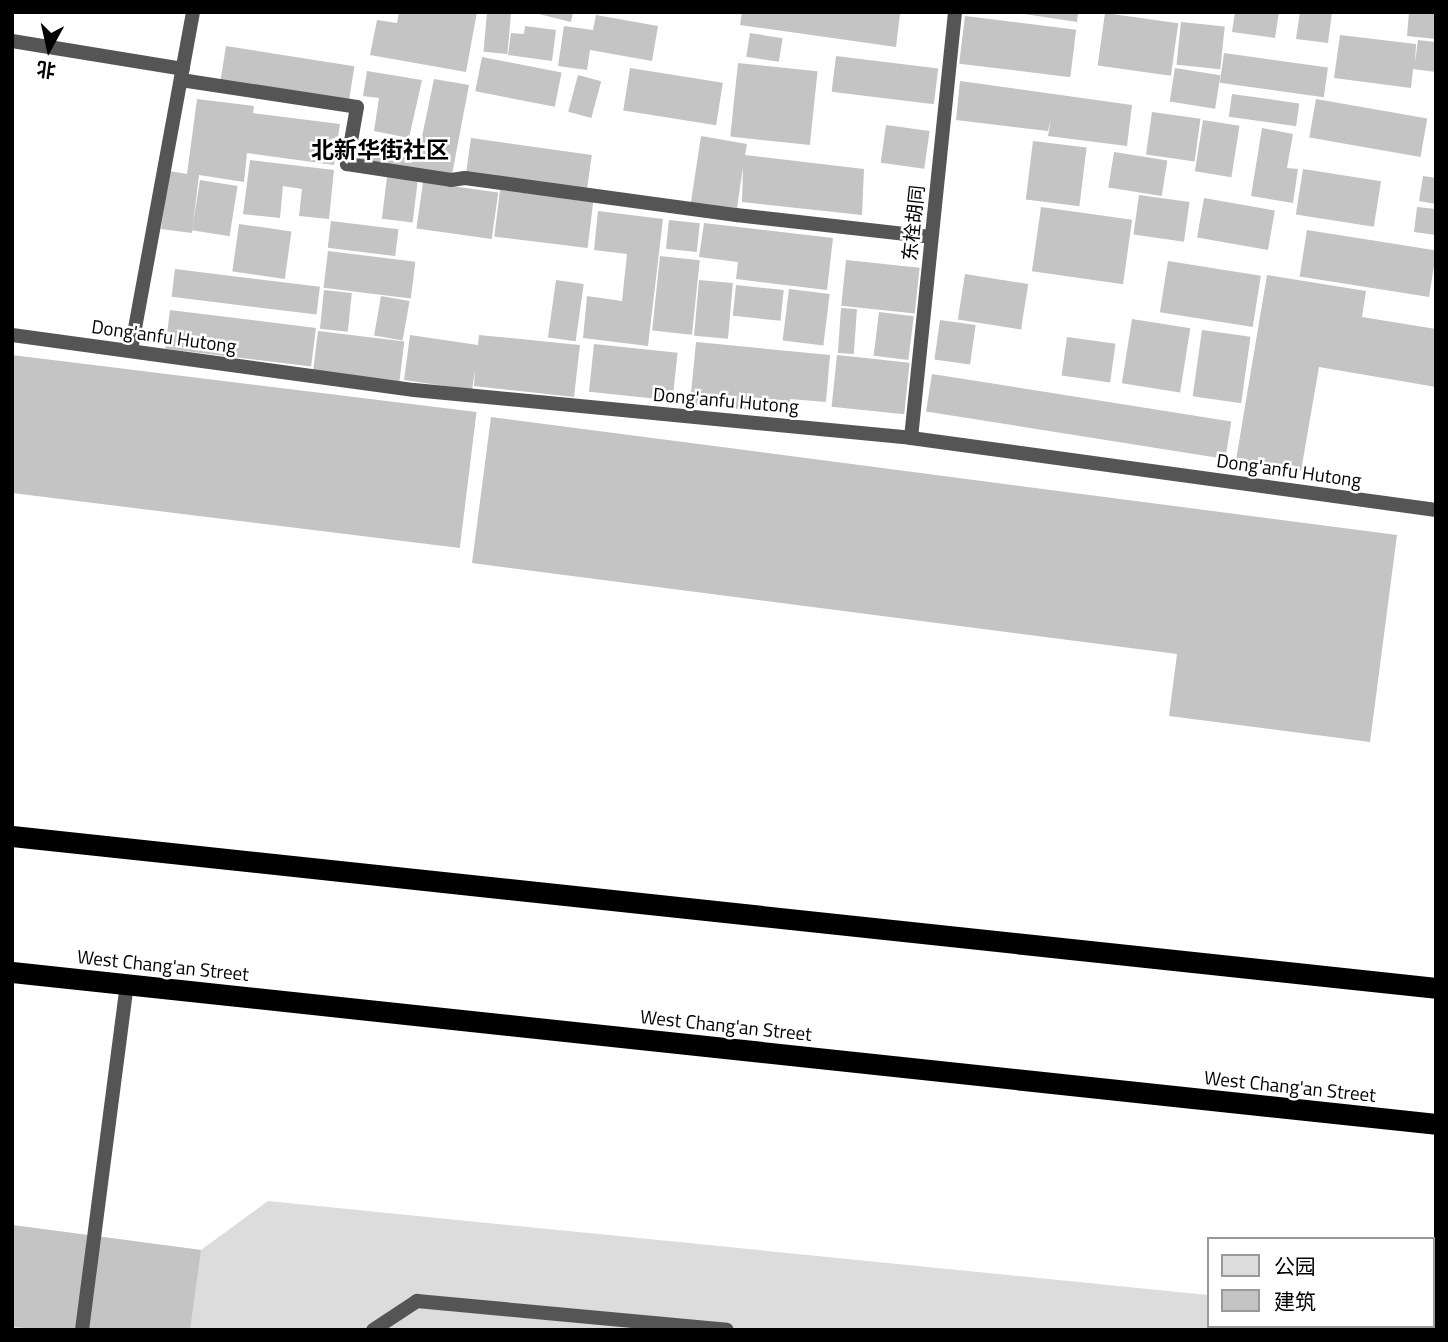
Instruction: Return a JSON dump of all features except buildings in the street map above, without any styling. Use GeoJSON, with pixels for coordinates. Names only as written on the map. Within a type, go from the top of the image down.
{"type":"FeatureCollection","features":[{"type":"Feature","properties":{"kind":"highway"},"geometry":{"type":"LineString","coordinates":[[12,836],[1436,988]]}},
{"type":"Feature","properties":{"kind":"highway","name":"West Chang'an Street"},"geometry":{"type":"LineString","coordinates":[[12,972],[1436,1124]]}},
{"type":"Feature","properties":{"kind":"lane"},"geometry":{"type":"LineString","coordinates":[[131,351],[194,12]]}},
{"type":"Feature","properties":{"kind":"lane","name":"东栓胡同"},"geometry":{"type":"LineString","coordinates":[[911,438],[955,12]]}},
{"type":"Feature","properties":{"kind":"lane"},"geometry":{"type":"LineString","coordinates":[[12,41],[357,107],[347,164],[451,180],[465,178],[736,215],[931,237]]}},
{"type":"Feature","properties":{"kind":"lane","name":"Dong'anfu Hutong"},"geometry":{"type":"LineString","coordinates":[[12,335],[442,393],[911,438],[1436,510]]}},
{"type":"Feature","properties":{"kind":"lane"},"geometry":{"type":"LineString","coordinates":[[82,1330],[127,984]]}},
{"type":"Feature","properties":{"kind":"lane"},"geometry":{"type":"LineString","coordinates":[[373,1330],[416,1301],[727,1330]]}},
{"type":"Feature","properties":{"kind":"green space"},"geometry":{"type":"Polygon","coordinates":[[[268,1201],[1206,1295],[1206,1328],[1434,1328],[1436,1317],[1436,1330],[12,1330],[12,1225],[201,1250],[268,1201]]]}},
{"type":"Feature","properties":{"kind":"district","name":"北新华街社区"},"geometry":{"type":"Point","coordinates":[380,150]}}]}
